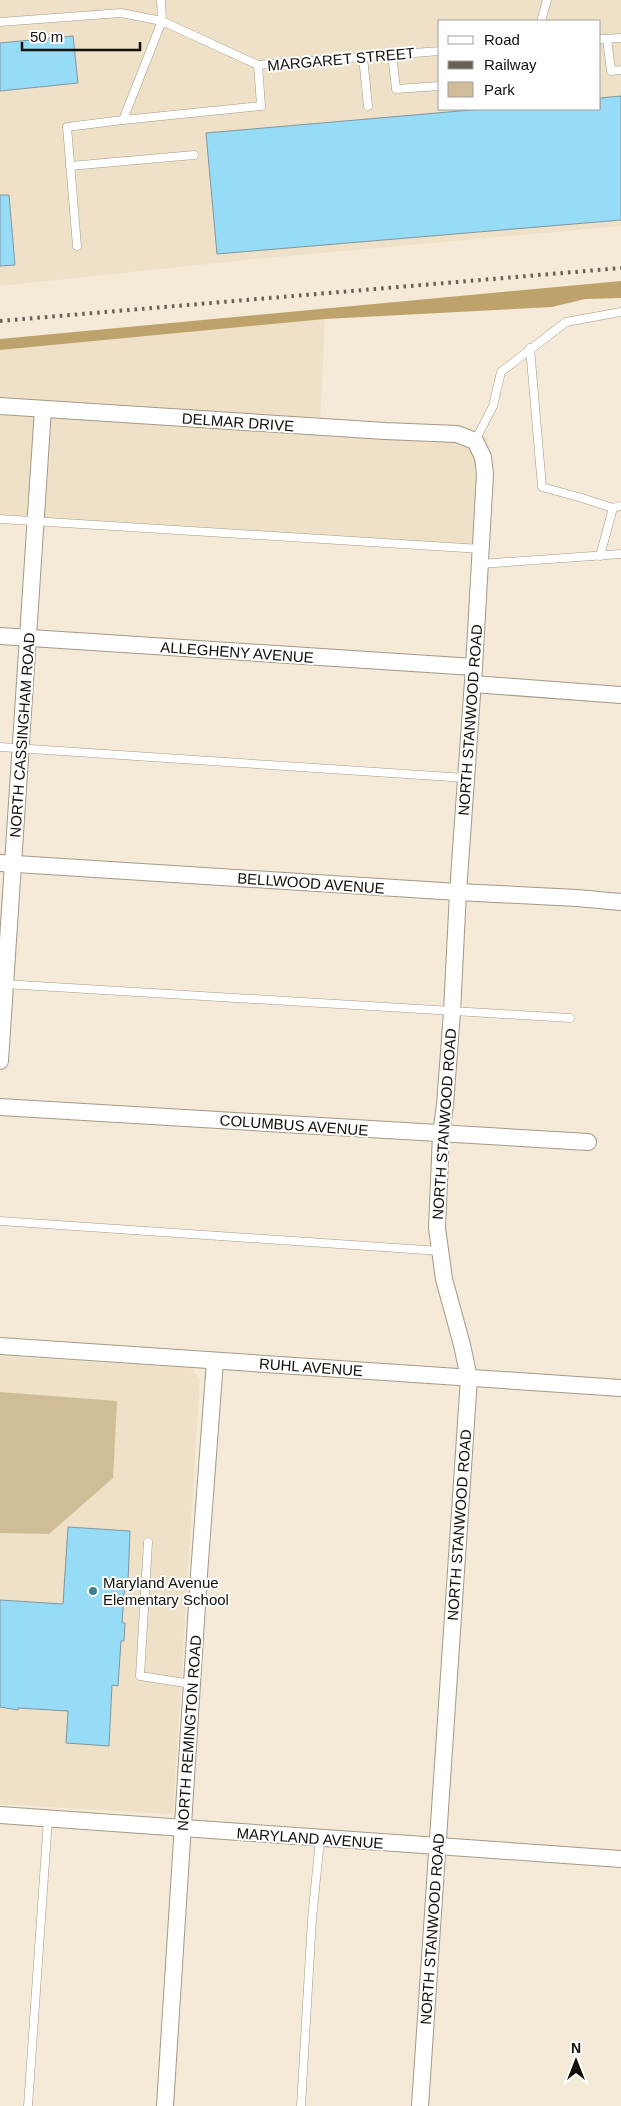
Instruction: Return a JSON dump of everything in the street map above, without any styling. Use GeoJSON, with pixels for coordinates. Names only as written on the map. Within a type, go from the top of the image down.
{"type":"FeatureCollection","features":[{"type":"Feature","properties":{"kind":"street","name":"DELMAR DRIVE"},"geometry":{"type":"LineString","coordinates":[[0,406],[457,434],[475,441]]}},
{"type":"Feature","properties":{"kind":"street","name":"NORTH CASSINGHAM ROAD"},"geometry":{"type":"LineString","coordinates":[[0,1061],[6,864],[21,748],[43,409]]}},
{"type":"Feature","properties":{"kind":"street","name":"NORTH STANWOOD ROAD"},"geometry":{"type":"LineString","coordinates":[[420,2106],[469,1378],[444,1279],[437,1228],[441,1134],[452,1010],[485,474],[483,456],[475,441]]}},
{"type":"Feature","properties":{"kind":"street","name":"ALLEGHENY AVENUE"},"geometry":{"type":"LineString","coordinates":[[0,636],[473,675],[621,695]]}},
{"type":"Feature","properties":{"kind":"street","name":"BELLWOOD AVENUE"},"geometry":{"type":"LineString","coordinates":[[6,864],[621,902]]}},
{"type":"Feature","properties":{"kind":"street","name":"COLUMBUS AVENUE"},"geometry":{"type":"LineString","coordinates":[[0,1106],[588,1142]]}},
{"type":"Feature","properties":{"kind":"street","name":"RUHL AVENUE"},"geometry":{"type":"LineString","coordinates":[[0,1346],[621,1388]]}},
{"type":"Feature","properties":{"kind":"street","name":"NORTH REMINGTON ROAD"},"geometry":{"type":"LineString","coordinates":[[166,2106],[192,1684],[215,1361]]}},
{"type":"Feature","properties":{"kind":"street","name":"MARYLAND AVENUE"},"geometry":{"type":"LineString","coordinates":[[0,1815],[621,1859]]}},
{"type":"Feature","properties":{"kind":"lane"},"geometry":{"type":"LineString","coordinates":[[122,120],[162,21],[161,0]]}},
{"type":"Feature","properties":{"kind":"lane"},"geometry":{"type":"LineString","coordinates":[[541,20],[547,0]]}},
{"type":"Feature","properties":{"kind":"lane","name":"MARGARET STREET"},"geometry":{"type":"LineString","coordinates":[[0,22],[121,13],[162,21],[258,65],[438,50]]}},
{"type":"Feature","properties":{"kind":"lane"},"geometry":{"type":"LineString","coordinates":[[621,38],[603,39],[611,71],[621,70]]}},
{"type":"Feature","properties":{"kind":"lane"},"geometry":{"type":"LineString","coordinates":[[392,54],[396,89],[438,86]]}},
{"type":"Feature","properties":{"kind":"lane"},"geometry":{"type":"LineString","coordinates":[[363,57],[368,106]]}},
{"type":"Feature","properties":{"kind":"lane"},"geometry":{"type":"LineString","coordinates":[[77,246],[67,127],[261,106],[258,65]]}},
{"type":"Feature","properties":{"kind":"lane"},"geometry":{"type":"LineString","coordinates":[[70,166],[194,155]]}},
{"type":"Feature","properties":{"kind":"lane"},"geometry":{"type":"LineString","coordinates":[[475,441],[493,406],[501,372],[566,322],[621,312]]}},
{"type":"Feature","properties":{"kind":"lane"},"geometry":{"type":"LineString","coordinates":[[530,348],[542,487],[613,508],[621,506]]}},
{"type":"Feature","properties":{"kind":"lane"},"geometry":{"type":"LineString","coordinates":[[600,556],[613,508]]}},
{"type":"Feature","properties":{"kind":"lane"},"geometry":{"type":"LineString","coordinates":[[0,519],[480,556],[600,556],[621,554]]}},
{"type":"Feature","properties":{"kind":"lane"},"geometry":{"type":"LineString","coordinates":[[0,747],[466,778]]}},
{"type":"Feature","properties":{"kind":"lane"},"geometry":{"type":"LineString","coordinates":[[2,984],[570,1018]]}},
{"type":"Feature","properties":{"kind":"lane"},"geometry":{"type":"LineString","coordinates":[[0,1221],[440,1251]]}},
{"type":"Feature","properties":{"kind":"lane"},"geometry":{"type":"LineString","coordinates":[[148,1542],[140,1676],[192,1684]]}},
{"type":"Feature","properties":{"kind":"lane"},"geometry":{"type":"LineString","coordinates":[[28,2106],[48,1819]]}},
{"type":"Feature","properties":{"kind":"lane"},"geometry":{"type":"LineString","coordinates":[[301,2106],[312,1919],[320,1839]]}},
{"type":"Feature","properties":{"kind":"shaded area"},"geometry":{"type":"Polygon","coordinates":[[[0,0],[621,0],[621,226],[255,259],[0,286],[0,0]]]}},
{"type":"Feature","properties":{"kind":"shaded area"},"geometry":{"type":"Polygon","coordinates":[[[621,281],[621,298],[585,299],[552,307],[325,319],[0,350],[0,339],[621,281]]]}},
{"type":"Feature","properties":{"kind":"shaded area"},"geometry":{"type":"Polygon","coordinates":[[[325,319],[320,425],[488,437],[483,553],[0,521],[0,350],[325,319]]]}},
{"type":"Feature","properties":{"kind":"shaded area","name":"Maryland Avenue Elementary School"},"geometry":{"type":"Polygon","coordinates":[[[0,1356],[191,1368],[200,1379],[173,1812],[166,1814],[0,1804],[0,1356]]]}},
{"type":"Feature","properties":{"kind":"green space"},"geometry":{"type":"Polygon","coordinates":[[[0,1392],[117,1401],[113,1478],[49,1534],[0,1533],[0,1392]]]}},
{"type":"Feature","properties":{"kind":"building"},"geometry":{"type":"Polygon","coordinates":[[[73,36],[78,83],[0,91],[0,43],[73,36]]]}},
{"type":"Feature","properties":{"kind":"building"},"geometry":{"type":"Polygon","coordinates":[[[621,96],[621,220],[217,254],[206,133],[471,110],[601,110],[601,98],[621,96]]]}},
{"type":"Feature","properties":{"kind":"building"},"geometry":{"type":"Polygon","coordinates":[[[0,195],[9,195],[15,265],[0,266],[0,195]]]}},
{"type":"Feature","properties":{"kind":"building"},"geometry":{"type":"Polygon","coordinates":[[[68,1527],[130,1531],[128,1582],[125,1582],[122,1623],[125,1623],[124,1641],[121,1641],[118,1686],[112,1685],[109,1746],[66,1743],[68,1711],[18,1708],[18,1710],[0,1707],[0,1600],[63,1604],[68,1527]]]}},
{"type":"Feature","properties":{"kind":"railway"},"geometry":{"type":"LineString","coordinates":[[0,321],[621,268]]}},
{"type":"Feature","properties":{"kind":"place","name":"Maryland Avenue Elementary School"},"geometry":{"type":"Point","coordinates":[93,1591]}}]}
